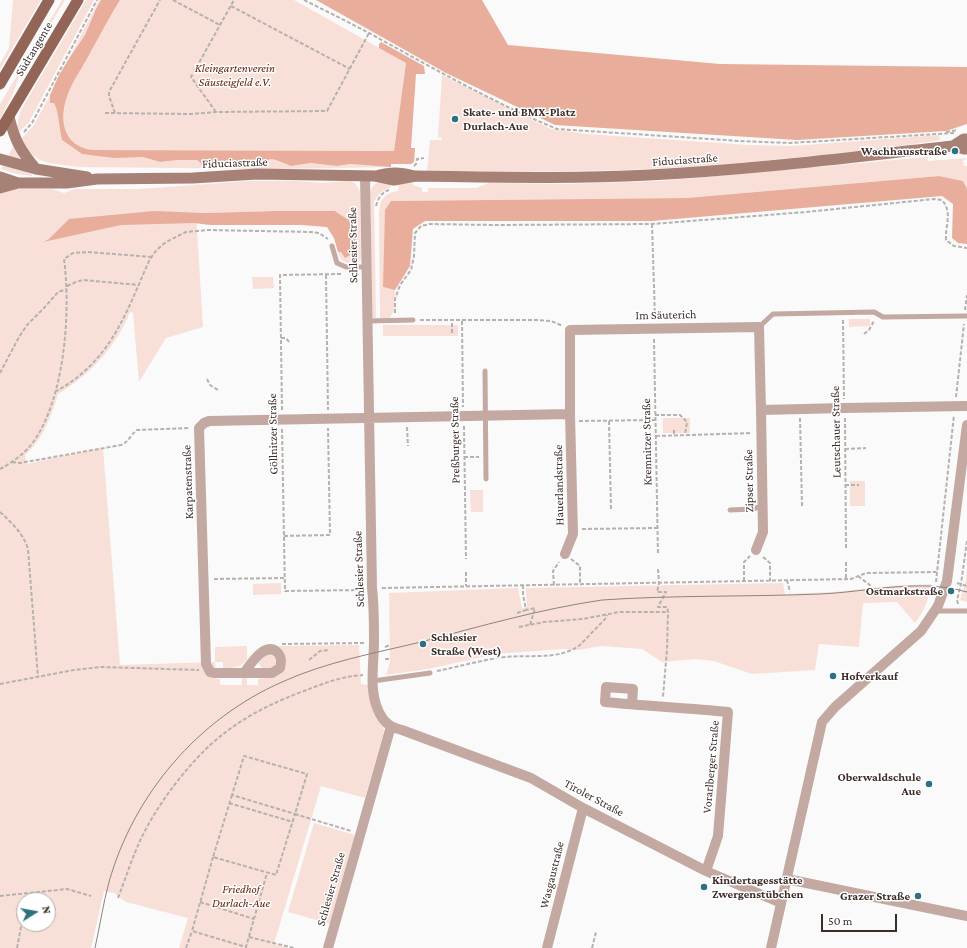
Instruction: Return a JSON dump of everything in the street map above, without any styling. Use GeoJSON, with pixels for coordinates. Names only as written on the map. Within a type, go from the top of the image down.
{"type":"FeatureCollection","features":[{"type":"Feature","properties":{"kind":"main road","name":"Südtangente"},"geometry":{"type":"LineString","coordinates":[[0,84],[49,0]]}},
{"type":"Feature","properties":{"kind":"main road","name":"Südtangente"},"geometry":{"type":"LineString","coordinates":[[0,131],[78,0]]}},
{"type":"Feature","properties":{"kind":"main road"},"geometry":{"type":"LineString","coordinates":[[9,117],[15,140],[36,169]]}},
{"type":"Feature","properties":{"kind":"main road","name":"Fiduciastraße"},"geometry":{"type":"LineString","coordinates":[[953,146],[964,139],[967,139]]}},
{"type":"Feature","properties":{"kind":"main road","name":"Fiduciastraße"},"geometry":{"type":"LineString","coordinates":[[0,177],[18,183],[67,183],[97,179],[193,178],[257,174],[370,176],[394,180],[416,176],[555,177],[649,175],[788,164],[953,146],[967,149]]}},
{"type":"Feature","properties":{"kind":"main road","name":"Fiduciastraße"},"geometry":{"type":"LineString","coordinates":[[0,159],[36,169],[97,179]]}},
{"type":"Feature","properties":{"kind":"main road","name":"Fiduciastraße"},"geometry":{"type":"LineString","coordinates":[[370,176],[400,172],[416,176]]}},
{"type":"Feature","properties":{"kind":"main road"},"geometry":{"type":"LineString","coordinates":[[0,188],[18,183]]}},
{"type":"Feature","properties":{"kind":"street","name":"Schlesier Straße"},"geometry":{"type":"LineString","coordinates":[[328,948],[391,726],[384,720],[376,705],[373,681],[374,608],[372,588],[366,267],[370,176]]}},
{"type":"Feature","properties":{"kind":"street","name":"Im Säuterich"},"geometry":{"type":"LineString","coordinates":[[570,330],[759,327]]}},
{"type":"Feature","properties":{"kind":"street"},"geometry":{"type":"LineString","coordinates":[[759,327],[761,410],[967,406]]}},
{"type":"Feature","properties":{"kind":"street"},"geometry":{"type":"LineString","coordinates":[[369,419],[485,416],[570,418],[570,330]]}},
{"type":"Feature","properties":{"kind":"street","name":"Zipser Straße"},"geometry":{"type":"LineString","coordinates":[[756,550],[763,532],[761,410]]}},
{"type":"Feature","properties":{"kind":"street","name":"Hauerlandstraße"},"geometry":{"type":"LineString","coordinates":[[565,554],[573,534],[570,418]]}},
{"type":"Feature","properties":{"kind":"street","name":"Karpatenstraße"},"geometry":{"type":"LineString","coordinates":[[207,668],[199,428],[204,423],[209,421],[369,419]]}},
{"type":"Feature","properties":{"kind":"street"},"geometry":{"type":"LineString","coordinates":[[771,948],[822,722],[835,707],[921,631],[936,611],[944,592],[948,573],[967,424]]}},
{"type":"Feature","properties":{"kind":"street"},"geometry":{"type":"LineString","coordinates":[[207,668],[210,672],[215,674],[244,673]]}},
{"type":"Feature","properties":{"kind":"street","name":"Vorarlberger Straße"},"geometry":{"type":"LineString","coordinates":[[632,704],[728,712],[718,836],[706,871]]}},
{"type":"Feature","properties":{"kind":"street","name":"Tiroler Straße"},"geometry":{"type":"LineString","coordinates":[[391,726],[532,778],[583,808],[706,871],[781,902]]}},
{"type":"Feature","properties":{"kind":"street","name":"Wasgaustraße"},"geometry":{"type":"LineString","coordinates":[[547,948],[583,808]]}},
{"type":"Feature","properties":{"kind":"street"},"geometry":{"type":"LineString","coordinates":[[787,879],[967,916]]}},
{"type":"Feature","properties":{"kind":"lane"},"geometry":{"type":"LineString","coordinates":[[332,246],[337,263],[346,267],[366,267]]}},
{"type":"Feature","properties":{"kind":"lane"},"geometry":{"type":"LineString","coordinates":[[759,327],[773,314],[874,312],[883,317],[966,316]]}},
{"type":"Feature","properties":{"kind":"lane"},"geometry":{"type":"LineString","coordinates":[[367,321],[413,320]]}},
{"type":"Feature","properties":{"kind":"lane"},"geometry":{"type":"LineString","coordinates":[[485,371],[486,479]]}},
{"type":"Feature","properties":{"kind":"lane"},"geometry":{"type":"LineString","coordinates":[[730,510],[752,509],[763,506]]}},
{"type":"Feature","properties":{"kind":"lane"},"geometry":{"type":"LineString","coordinates":[[936,611],[967,611]]}},
{"type":"Feature","properties":{"kind":"lane"},"geometry":{"type":"LineString","coordinates":[[373,681],[430,673]]}},
{"type":"Feature","properties":{"kind":"path"},"geometry":{"type":"LineString","coordinates":[[15,140],[32,123],[97,0]]}},
{"type":"Feature","properties":{"kind":"path"},"geometry":{"type":"LineString","coordinates":[[115,113],[109,92],[160,0]]}},
{"type":"Feature","properties":{"kind":"path"},"geometry":{"type":"LineString","coordinates":[[173,0],[220,25]]}},
{"type":"Feature","properties":{"kind":"path"},"geometry":{"type":"LineString","coordinates":[[216,112],[191,77],[234,0]]}},
{"type":"Feature","properties":{"kind":"path"},"geometry":{"type":"LineString","coordinates":[[304,0],[369,33],[428,66],[557,129],[790,143],[945,133]]}},
{"type":"Feature","properties":{"kind":"path"},"geometry":{"type":"LineString","coordinates":[[231,6],[350,69]]}},
{"type":"Feature","properties":{"kind":"path"},"geometry":{"type":"LineString","coordinates":[[105,113],[191,114],[216,112],[327,111],[369,33]]}},
{"type":"Feature","properties":{"kind":"path"},"geometry":{"type":"LineString","coordinates":[[408,166],[414,166],[417,159],[424,158]]}},
{"type":"Feature","properties":{"kind":"path"},"geometry":{"type":"LineString","coordinates":[[376,211],[376,205],[379,197],[384,192],[393,189],[394,180]]}},
{"type":"Feature","properties":{"kind":"path"},"geometry":{"type":"LineString","coordinates":[[395,320],[395,299],[400,285],[411,270],[414,256],[415,233],[421,226],[430,224],[652,224],[806,212],[934,199],[942,200],[946,205],[948,212],[946,240],[954,246],[967,248]]}},
{"type":"Feature","properties":{"kind":"path","name":"Kremnitzer Straße"},"geometry":{"type":"LineString","coordinates":[[652,224],[658,555]]}},
{"type":"Feature","properties":{"kind":"path"},"geometry":{"type":"LineString","coordinates":[[55,392],[66,386],[90,368],[108,345],[121,324],[152,257],[162,245],[170,240],[186,232],[208,230],[310,232],[319,233],[326,237],[332,246]]}},
{"type":"Feature","properties":{"kind":"path"},"geometry":{"type":"LineString","coordinates":[[1,468],[12,462],[31,445],[49,410],[55,392],[66,335],[67,288],[64,259],[73,253],[88,252],[152,257]]}},
{"type":"Feature","properties":{"kind":"path"},"geometry":{"type":"LineString","coordinates":[[284,536],[330,535],[326,275],[348,274]]}},
{"type":"Feature","properties":{"kind":"path","name":"Göllnitzer Straße"},"geometry":{"type":"LineString","coordinates":[[326,275],[280,275],[285,592],[361,590]]}},
{"type":"Feature","properties":{"kind":"path"},"geometry":{"type":"LineString","coordinates":[[0,373],[27,325],[58,292],[76,282],[83,280],[139,285]]}},
{"type":"Feature","properties":{"kind":"path"},"geometry":{"type":"LineString","coordinates":[[937,572],[966,316],[967,295]]}},
{"type":"Feature","properties":{"kind":"path","name":"Leutschauer Straße"},"geometry":{"type":"LineString","coordinates":[[842,313],[846,550]]}},
{"type":"Feature","properties":{"kind":"path"},"geometry":{"type":"LineString","coordinates":[[864,334],[869,330],[878,314]]}},
{"type":"Feature","properties":{"kind":"path"},"geometry":{"type":"LineString","coordinates":[[413,320],[537,320],[551,321],[570,330]]}},
{"type":"Feature","properties":{"kind":"path"},"geometry":{"type":"LineString","coordinates":[[452,320],[452,333]]}},
{"type":"Feature","properties":{"kind":"path","name":"Preßburger Straße"},"geometry":{"type":"LineString","coordinates":[[462,320],[466,559]]}},
{"type":"Feature","properties":{"kind":"path"},"geometry":{"type":"LineString","coordinates":[[281,338],[286,338],[289,342]]}},
{"type":"Feature","properties":{"kind":"path"},"geometry":{"type":"LineString","coordinates":[[207,379],[210,385],[218,390]]}},
{"type":"Feature","properties":{"kind":"path"},"geometry":{"type":"LineString","coordinates":[[799,409],[802,506]]}},
{"type":"Feature","properties":{"kind":"path"},"geometry":{"type":"LineString","coordinates":[[655,416],[680,415],[687,422],[685,435]]}},
{"type":"Feature","properties":{"kind":"path"},"geometry":{"type":"LineString","coordinates":[[570,418],[609,421],[655,420]]}},
{"type":"Feature","properties":{"kind":"path"},"geometry":{"type":"LineString","coordinates":[[609,421],[611,510]]}},
{"type":"Feature","properties":{"kind":"path"},"geometry":{"type":"LineString","coordinates":[[407,426],[408,446]]}},
{"type":"Feature","properties":{"kind":"path"},"geometry":{"type":"LineString","coordinates":[[12,462],[20,464],[121,445],[130,440],[133,432],[137,430],[199,428]]}},
{"type":"Feature","properties":{"kind":"path"},"geometry":{"type":"LineString","coordinates":[[674,430],[674,435]]}},
{"type":"Feature","properties":{"kind":"path"},"geometry":{"type":"LineString","coordinates":[[656,436],[761,432]]}},
{"type":"Feature","properties":{"kind":"path"},"geometry":{"type":"LineString","coordinates":[[845,449],[866,448]]}},
{"type":"Feature","properties":{"kind":"path"},"geometry":{"type":"LineString","coordinates":[[464,457],[486,456]]}},
{"type":"Feature","properties":{"kind":"path"},"geometry":{"type":"LineString","coordinates":[[845,485],[859,484]]}},
{"type":"Feature","properties":{"kind":"path"},"geometry":{"type":"LineString","coordinates":[[0,512],[16,527],[25,540],[28,549],[38,677]]}},
{"type":"Feature","properties":{"kind":"path"},"geometry":{"type":"LineString","coordinates":[[573,529],[658,528]]}},
{"type":"Feature","properties":{"kind":"path"},"geometry":{"type":"LineString","coordinates":[[957,600],[961,584],[967,541]]}},
{"type":"Feature","properties":{"kind":"path"},"geometry":{"type":"LineString","coordinates":[[744,581],[744,562],[756,550],[770,563],[770,581]]}},
{"type":"Feature","properties":{"kind":"path"},"geometry":{"type":"LineString","coordinates":[[554,585],[553,571],[565,554],[580,566],[580,584]]}},
{"type":"Feature","properties":{"kind":"path"},"geometry":{"type":"LineString","coordinates":[[846,562],[846,579]]}},
{"type":"Feature","properties":{"kind":"path"},"geometry":{"type":"LineString","coordinates":[[658,569],[659,583],[657,592],[666,592],[658,607],[667,607],[668,612],[667,649],[662,706]]}},
{"type":"Feature","properties":{"kind":"path"},"geometry":{"type":"LineString","coordinates":[[466,572],[466,586]]}},
{"type":"Feature","properties":{"kind":"path"},"geometry":{"type":"LineString","coordinates":[[372,588],[852,579],[866,572],[948,573]]}},
{"type":"Feature","properties":{"kind":"path"},"geometry":{"type":"LineString","coordinates":[[858,576],[871,586]]}},
{"type":"Feature","properties":{"kind":"path"},"geometry":{"type":"LineString","coordinates":[[204,580],[285,578]]}},
{"type":"Feature","properties":{"kind":"path"},"geometry":{"type":"LineString","coordinates":[[787,580],[790,592]]}},
{"type":"Feature","properties":{"kind":"path"},"geometry":{"type":"LineString","coordinates":[[523,585],[526,610]]}},
{"type":"Feature","properties":{"kind":"path"},"geometry":{"type":"LineString","coordinates":[[517,613],[535,608],[530,625]]}},
{"type":"Feature","properties":{"kind":"path"},"geometry":{"type":"LineString","coordinates":[[519,626],[607,615],[619,612],[668,612]]}},
{"type":"Feature","properties":{"kind":"path"},"geometry":{"type":"LineString","coordinates":[[430,673],[499,657],[551,655],[563,653],[575,649],[580,645],[606,618],[607,615]]}},
{"type":"Feature","properties":{"kind":"path"},"geometry":{"type":"LineString","coordinates":[[321,643],[322,651]]}},
{"type":"Feature","properties":{"kind":"path"},"geometry":{"type":"LineString","coordinates":[[277,644],[362,643]]}},
{"type":"Feature","properties":{"kind":"path"},"geometry":{"type":"LineString","coordinates":[[385,647],[390,645]]}},
{"type":"Feature","properties":{"kind":"path"},"geometry":{"type":"LineString","coordinates":[[309,660],[322,651],[329,650]]}},
{"type":"Feature","properties":{"kind":"path"},"geometry":{"type":"LineString","coordinates":[[385,659],[390,659]]}},
{"type":"Feature","properties":{"kind":"path"},"geometry":{"type":"LineString","coordinates":[[0,684],[74,670],[101,667],[196,671],[207,668]]}},
{"type":"Feature","properties":{"kind":"path"},"geometry":{"type":"LineString","coordinates":[[118,898],[139,843],[152,819],[183,775],[215,741],[234,726],[289,697],[337,678],[363,675]]}},
{"type":"Feature","properties":{"kind":"path"},"geometry":{"type":"LineString","coordinates":[[186,948],[192,931],[200,902],[229,803],[244,756],[307,774],[276,875],[213,858]]}},
{"type":"Feature","properties":{"kind":"path"},"geometry":{"type":"LineString","coordinates":[[232,795],[360,834]]}},
{"type":"Feature","properties":{"kind":"path"},"geometry":{"type":"LineString","coordinates":[[229,803],[293,822]]}},
{"type":"Feature","properties":{"kind":"path"},"geometry":{"type":"LineString","coordinates":[[192,931],[246,947],[267,873]]}},
{"type":"Feature","properties":{"kind":"path"},"geometry":{"type":"LineString","coordinates":[[38,892],[67,889],[91,896]]}},
{"type":"Feature","properties":{"kind":"path"},"geometry":{"type":"LineString","coordinates":[[0,896],[16,894]]}},
{"type":"Feature","properties":{"kind":"path"},"geometry":{"type":"LineString","coordinates":[[200,902],[254,919]]}},
{"type":"Feature","properties":{"kind":"path"},"geometry":{"type":"LineString","coordinates":[[17,948],[20,932]]}},
{"type":"Feature","properties":{"kind":"path"},"geometry":{"type":"LineString","coordinates":[[592,948],[596,932]]}},
{"type":"Feature","properties":{"kind":"path"},"geometry":{"type":"LineString","coordinates":[[249,937],[294,948]]}},
{"type":"Feature","properties":{"kind":"green space"},"geometry":{"type":"Polygon","coordinates":[[[13,0],[41,0],[0,69],[0,64],[9,48],[13,0]]]}},
{"type":"Feature","properties":{"kind":"green space"},"geometry":{"type":"Polygon","coordinates":[[[62,0],[65,0],[19,77],[12,96],[0,119],[0,104],[62,0]]]}},
{"type":"Feature","properties":{"kind":"green space"},"geometry":{"type":"Polygon","coordinates":[[[86,0],[94,0],[29,122],[18,133],[19,117],[22,108],[86,0]]]}},
{"type":"Feature","properties":{"kind":"green space"},"geometry":{"type":"Polygon","coordinates":[[[99,0],[101,0],[85,35],[70,57],[99,0]]]}},
{"type":"Feature","properties":{"kind":"green space","name":"Kleingartenverein Säusteigfeld e.V."},"geometry":{"type":"Polygon","coordinates":[[[120,0],[294,0],[406,63],[394,151],[93,150],[83,148],[75,144],[69,138],[64,122],[63,113],[65,103],[73,84],[120,0]]]}},
{"type":"Feature","properties":{"kind":"green space"},"geometry":{"type":"Polygon","coordinates":[[[442,75],[551,129],[586,134],[749,145],[792,146],[939,135],[940,140],[854,152],[691,167],[600,171],[427,172],[430,140],[442,140],[442,138],[438,137],[442,75]]]}},
{"type":"Feature","properties":{"kind":"green space"},"geometry":{"type":"Polygon","coordinates":[[[50,95],[50,103],[54,103],[56,107],[62,140],[82,154],[114,157],[143,157],[160,162],[197,160],[203,165],[223,164],[237,161],[262,162],[271,159],[291,166],[311,163],[337,166],[350,164],[391,167],[278,169],[79,167],[49,163],[40,160],[29,152],[20,140],[34,125],[50,95]]]}},
{"type":"Feature","properties":{"kind":"green space"},"geometry":{"type":"Polygon","coordinates":[[[13,147],[25,162],[8,156],[13,147]]]}},
{"type":"Feature","properties":{"kind":"green space"},"geometry":{"type":"Polygon","coordinates":[[[927,157],[928,161],[966,158],[963,161],[964,166],[967,166],[967,189],[963,181],[939,176],[687,198],[391,201],[383,287],[395,290],[394,310],[390,318],[380,318],[379,210],[383,198],[388,194],[398,191],[399,184],[412,183],[413,185],[422,188],[422,192],[428,192],[428,188],[476,188],[489,183],[566,184],[661,181],[927,157]]]}},
{"type":"Feature","properties":{"kind":"green space"},"geometry":{"type":"Polygon","coordinates":[[[5,164],[32,174],[32,176],[17,174],[1,169],[5,164]]]}},
{"type":"Feature","properties":{"kind":"green space","name":"Friedhof Durlach-Aue"},"geometry":{"type":"Polygon","coordinates":[[[249,181],[296,181],[322,183],[350,181],[356,185],[360,192],[361,259],[358,262],[351,264],[341,259],[338,252],[341,252],[344,256],[348,257],[354,253],[355,235],[350,221],[335,211],[196,213],[203,327],[166,338],[139,382],[133,313],[130,312],[117,337],[101,359],[81,378],[58,394],[46,427],[36,443],[25,455],[27,464],[103,448],[120,665],[215,662],[216,679],[220,679],[220,685],[242,685],[242,678],[247,678],[247,685],[258,685],[258,679],[275,677],[278,646],[359,645],[361,684],[369,685],[372,709],[383,725],[384,731],[365,798],[321,786],[274,944],[288,948],[179,948],[188,918],[126,902],[114,893],[104,891],[91,948],[0,948],[0,192],[14,189],[52,189],[64,193],[75,189],[139,189],[249,181]]]}},
{"type":"Feature","properties":{"kind":"green space"},"geometry":{"type":"Polygon","coordinates":[[[380,182],[391,182],[391,187],[381,193],[374,202],[376,318],[372,318],[370,193],[375,184],[380,182]]]}},
{"type":"Feature","properties":{"kind":"green space"},"geometry":{"type":"Polygon","coordinates":[[[252,277],[273,277],[274,288],[253,289],[252,277]]]}},
{"type":"Feature","properties":{"kind":"green space"},"geometry":{"type":"Polygon","coordinates":[[[849,319],[870,319],[870,326],[849,327],[849,319]]]}},
{"type":"Feature","properties":{"kind":"green space"},"geometry":{"type":"Polygon","coordinates":[[[383,325],[458,325],[458,336],[383,336],[383,325]]]}},
{"type":"Feature","properties":{"kind":"green space"},"geometry":{"type":"Polygon","coordinates":[[[663,418],[690,418],[690,433],[663,433],[663,418]]]}},
{"type":"Feature","properties":{"kind":"green space"},"geometry":{"type":"Polygon","coordinates":[[[850,481],[865,481],[865,506],[850,506],[850,481]]]}},
{"type":"Feature","properties":{"kind":"green space"},"geometry":{"type":"Polygon","coordinates":[[[470,490],[483,490],[483,512],[471,512],[470,490]]]}},
{"type":"Feature","properties":{"kind":"green space"},"geometry":{"type":"Polygon","coordinates":[[[967,570],[967,602],[960,600],[966,580],[967,570]]]}},
{"type":"Feature","properties":{"kind":"green space"},"geometry":{"type":"Polygon","coordinates":[[[281,583],[281,594],[253,595],[253,584],[281,583]]]}},
{"type":"Feature","properties":{"kind":"green space"},"geometry":{"type":"Polygon","coordinates":[[[783,583],[785,594],[834,592],[890,586],[931,584],[926,604],[915,623],[897,602],[863,603],[859,647],[819,644],[815,670],[752,674],[714,661],[695,659],[662,662],[642,649],[601,646],[579,650],[562,649],[496,654],[428,669],[386,675],[390,662],[389,593],[518,588],[522,608],[527,607],[526,588],[783,583]]]}},
{"type":"Feature","properties":{"kind":"green space"},"geometry":{"type":"Polygon","coordinates":[[[247,646],[247,660],[239,666],[223,669],[223,662],[215,662],[215,647],[247,646]]]}},
{"type":"Feature","properties":{"kind":"green space"},"geometry":{"type":"Polygon","coordinates":[[[268,654],[275,658],[275,666],[272,668],[262,668],[258,663],[268,654]]]}},
{"type":"Feature","properties":{"kind":"green space"},"geometry":{"type":"Polygon","coordinates":[[[314,823],[355,835],[330,924],[288,912],[314,823]]]}},
{"type":"Feature","properties":{"kind":"shaded area"},"geometry":{"type":"Polygon","coordinates":[[[101,0],[120,0],[73,84],[65,103],[63,113],[64,122],[69,138],[75,144],[83,148],[93,150],[394,151],[406,63],[379,48],[379,44],[381,42],[424,66],[425,74],[416,74],[411,148],[415,148],[414,162],[411,164],[391,164],[391,167],[350,164],[337,166],[311,163],[291,166],[271,159],[262,162],[237,161],[212,166],[203,165],[197,160],[160,162],[143,157],[114,158],[82,154],[62,140],[57,111],[54,103],[50,103],[50,95],[59,75],[85,35],[101,0]]]}},
{"type":"Feature","properties":{"kind":"shaded area"},"geometry":{"type":"Polygon","coordinates":[[[316,0],[482,0],[508,45],[720,64],[967,67],[967,124],[946,131],[797,140],[555,125],[446,73],[316,0]]]}},
{"type":"Feature","properties":{"kind":"shaded area"},"geometry":{"type":"Polygon","coordinates":[[[939,176],[963,181],[967,189],[967,244],[958,243],[952,238],[953,204],[942,196],[652,221],[425,221],[413,229],[410,266],[395,290],[383,287],[385,210],[391,201],[687,198],[939,176]]]}},
{"type":"Feature","properties":{"kind":"shaded area"},"geometry":{"type":"Polygon","coordinates":[[[154,211],[203,213],[335,211],[350,221],[354,229],[356,241],[354,253],[345,258],[341,252],[338,252],[334,238],[327,227],[301,225],[210,225],[194,223],[121,225],[43,242],[49,239],[69,219],[154,211]]]}},
{"type":"Feature","properties":{"kind":"tram line"},"geometry":{"type":"LineString","coordinates":[[95,948],[109,882],[120,850],[135,819],[153,790],[173,763],[197,738],[223,716],[251,698],[299,675],[333,663],[421,642],[511,618],[602,600],[656,597],[820,594],[912,586],[931,586],[967,592]]}},
{"type":"Feature","properties":{"kind":"place","name":"Skate- und BMX-Platz Durlach-Aue"},"geometry":{"type":"Point","coordinates":[455,119]}},
{"type":"Feature","properties":{"kind":"place","name":"Wachhausstraße"},"geometry":{"type":"Point","coordinates":[955,151]}},
{"type":"Feature","properties":{"kind":"place","name":"Ostmarkstraße"},"geometry":{"type":"Point","coordinates":[951,591]}},
{"type":"Feature","properties":{"kind":"place","name":"Schlesier Straße (West)"},"geometry":{"type":"Point","coordinates":[423,644]}},
{"type":"Feature","properties":{"kind":"place","name":"Hofverkauf"},"geometry":{"type":"Point","coordinates":[833,676]}},
{"type":"Feature","properties":{"kind":"place","name":"Oberwaldschule Aue"},"geometry":{"type":"Point","coordinates":[929,784]}},
{"type":"Feature","properties":{"kind":"place","name":"Kindertagesstätte Zwergenstübchen"},"geometry":{"type":"Point","coordinates":[704,887]}},
{"type":"Feature","properties":{"kind":"place","name":"Grazer Straße"},"geometry":{"type":"Point","coordinates":[918,896]}}]}
